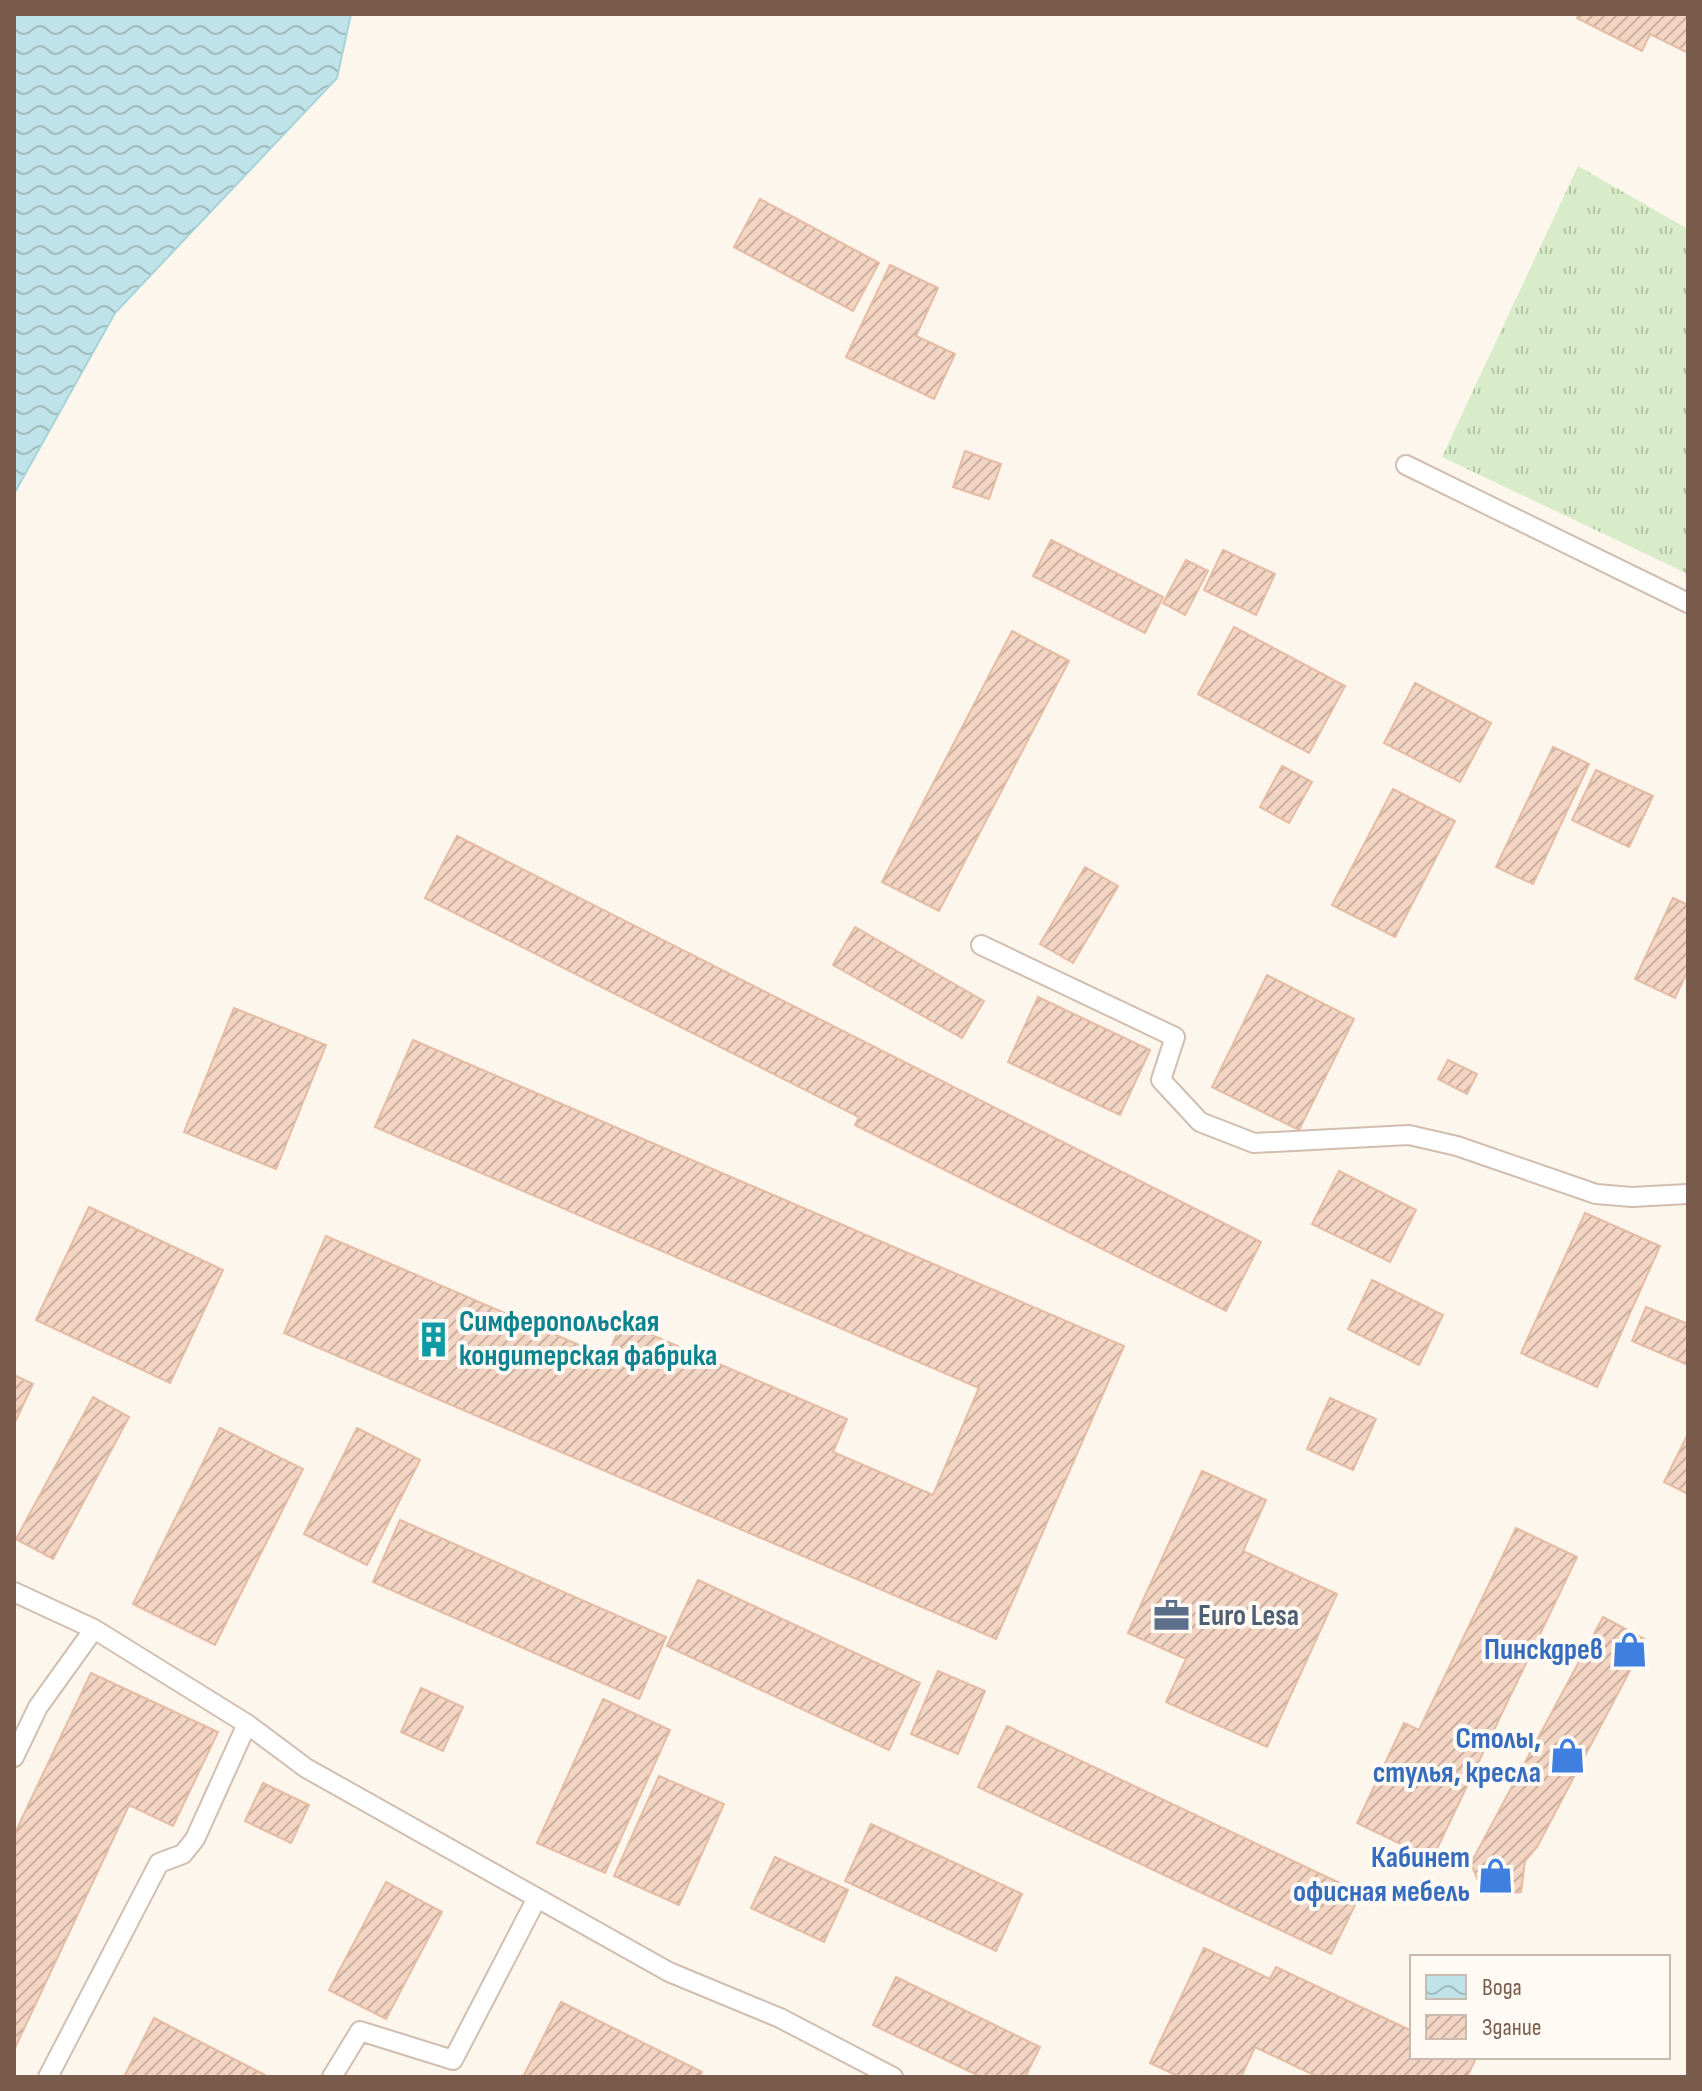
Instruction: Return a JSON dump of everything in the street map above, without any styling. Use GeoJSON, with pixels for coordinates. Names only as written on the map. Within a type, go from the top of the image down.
{"type":"FeatureCollection","features":[{"type":"Feature","properties":{"kind":"lane"},"geometry":{"type":"LineString","coordinates":[[1406,465],[1688,603]]}},
{"type":"Feature","properties":{"kind":"lane"},"geometry":{"type":"LineString","coordinates":[[981,945],[1175,1037],[1161,1080],[1200,1122],[1254,1143],[1409,1135],[1457,1146],[1596,1194],[1632,1197],[1688,1194]]}},
{"type":"Feature","properties":{"kind":"lane"},"geometry":{"type":"LineString","coordinates":[[14,1592],[94,1629],[247,1724],[306,1768],[669,1972],[780,2018],[893,2077]]}},
{"type":"Feature","properties":{"kind":"lane"},"geometry":{"type":"LineString","coordinates":[[14,1757],[38,1707],[94,1629]]}},
{"type":"Feature","properties":{"kind":"lane"},"geometry":{"type":"LineString","coordinates":[[48,2077],[159,1863],[183,1854],[195,1839],[247,1724]]}},
{"type":"Feature","properties":{"kind":"lane"},"geometry":{"type":"LineString","coordinates":[[332,2077],[360,2031],[453,2060],[537,1898]]}},
{"type":"Feature","properties":{"kind":"green space"},"geometry":{"type":"Polygon","coordinates":[[[1578,166],[1688,229],[1688,574],[1442,457],[1578,166]]]}},
{"type":"Feature","properties":{"kind":"water"},"geometry":{"type":"Polygon","coordinates":[[[14,14],[351,14],[337,78],[115,313],[14,494],[14,14]]]}},
{"type":"Feature","properties":{"kind":"building"},"geometry":{"type":"Polygon","coordinates":[[[1579,14],[1688,14],[1688,53],[1650,34],[1642,51],[1577,18],[1579,14]]]}},
{"type":"Feature","properties":{"kind":"building"},"geometry":{"type":"Polygon","coordinates":[[[760,199],[879,263],[853,311],[734,247],[760,199]]]}},
{"type":"Feature","properties":{"kind":"building"},"geometry":{"type":"Polygon","coordinates":[[[890,265],[938,288],[916,336],[955,354],[934,399],[846,357],[890,265]]]}},
{"type":"Feature","properties":{"kind":"building"},"geometry":{"type":"Polygon","coordinates":[[[965,451],[1001,464],[989,499],[953,487],[965,451]]]}},
{"type":"Feature","properties":{"kind":"building"},"geometry":{"type":"Polygon","coordinates":[[[1051,540],[1163,597],[1145,633],[1033,576],[1051,540]]]}},
{"type":"Feature","properties":{"kind":"building"},"geometry":{"type":"Polygon","coordinates":[[[1223,550],[1275,574],[1256,615],[1204,590],[1223,550]]]}},
{"type":"Feature","properties":{"kind":"building"},"geometry":{"type":"Polygon","coordinates":[[[1186,560],[1208,571],[1185,615],[1163,603],[1186,560]]]}},
{"type":"Feature","properties":{"kind":"building"},"geometry":{"type":"Polygon","coordinates":[[[1234,627],[1345,686],[1309,753],[1198,694],[1234,627]]]}},
{"type":"Feature","properties":{"kind":"building"},"geometry":{"type":"Polygon","coordinates":[[[1012,631],[1069,661],[939,911],[882,882],[1012,631]]]}},
{"type":"Feature","properties":{"kind":"building"},"geometry":{"type":"Polygon","coordinates":[[[1415,683],[1491,723],[1460,782],[1384,743],[1415,683]]]}},
{"type":"Feature","properties":{"kind":"building"},"geometry":{"type":"Polygon","coordinates":[[[1553,747],[1589,764],[1533,884],[1496,867],[1553,747]]]}},
{"type":"Feature","properties":{"kind":"building"},"geometry":{"type":"Polygon","coordinates":[[[1282,766],[1312,782],[1289,823],[1260,807],[1282,766]]]}},
{"type":"Feature","properties":{"kind":"building"},"geometry":{"type":"Polygon","coordinates":[[[1596,770],[1653,796],[1629,847],[1572,820],[1596,770]]]}},
{"type":"Feature","properties":{"kind":"building"},"geometry":{"type":"Polygon","coordinates":[[[1393,789],[1455,821],[1395,937],[1332,905],[1393,789]]]}},
{"type":"Feature","properties":{"kind":"building"},"geometry":{"type":"Polygon","coordinates":[[[457,836],[1261,1242],[1226,1311],[855,1125],[859,1117],[425,898],[457,836]]]}},
{"type":"Feature","properties":{"kind":"building"},"geometry":{"type":"Polygon","coordinates":[[[1085,867],[1118,886],[1073,963],[1040,944],[1085,867]]]}},
{"type":"Feature","properties":{"kind":"building"},"geometry":{"type":"Polygon","coordinates":[[[1673,898],[1688,905],[1688,970],[1675,998],[1635,979],[1673,898]]]}},
{"type":"Feature","properties":{"kind":"building"},"geometry":{"type":"Polygon","coordinates":[[[855,927],[984,1001],[962,1038],[833,965],[855,927]]]}},
{"type":"Feature","properties":{"kind":"building"},"geometry":{"type":"Polygon","coordinates":[[[1267,975],[1354,1019],[1299,1130],[1212,1087],[1267,975]]]}},
{"type":"Feature","properties":{"kind":"building"},"geometry":{"type":"Polygon","coordinates":[[[1038,997],[1150,1050],[1120,1115],[1008,1062],[1038,997]]]}},
{"type":"Feature","properties":{"kind":"building"},"geometry":{"type":"Polygon","coordinates":[[[234,1008],[326,1045],[276,1169],[184,1132],[234,1008]]]}},
{"type":"Feature","properties":{"kind":"building","name":"Симферопольская кондитерская фабрика"},"geometry":{"type":"Polygon","coordinates":[[[413,1040],[1124,1346],[996,1639],[284,1333],[326,1236],[607,1357],[622,1322],[847,1419],[833,1452],[933,1495],[979,1388],[375,1127],[413,1040]]]}},
{"type":"Feature","properties":{"kind":"building"},"geometry":{"type":"Polygon","coordinates":[[[1448,1060],[1477,1074],[1467,1094],[1438,1079],[1448,1060]]]}},
{"type":"Feature","properties":{"kind":"building"},"geometry":{"type":"Polygon","coordinates":[[[1339,1171],[1416,1210],[1390,1262],[1312,1224],[1339,1171]]]}},
{"type":"Feature","properties":{"kind":"building"},"geometry":{"type":"Polygon","coordinates":[[[89,1207],[223,1270],[170,1383],[36,1320],[89,1207]]]}},
{"type":"Feature","properties":{"kind":"building"},"geometry":{"type":"Polygon","coordinates":[[[1585,1213],[1660,1246],[1597,1387],[1521,1353],[1585,1213]]]}},
{"type":"Feature","properties":{"kind":"building"},"geometry":{"type":"Polygon","coordinates":[[[1372,1280],[1443,1315],[1419,1365],[1348,1329],[1372,1280]]]}},
{"type":"Feature","properties":{"kind":"building"},"geometry":{"type":"Polygon","coordinates":[[[1646,1307],[1688,1324],[1688,1365],[1632,1341],[1646,1307]]]}},
{"type":"Feature","properties":{"kind":"building"},"geometry":{"type":"Polygon","coordinates":[[[14,1375],[33,1384],[14,1424],[14,1375]]]}},
{"type":"Feature","properties":{"kind":"building"},"geometry":{"type":"Polygon","coordinates":[[[93,1397],[129,1417],[53,1559],[16,1539],[93,1397]]]}},
{"type":"Feature","properties":{"kind":"building"},"geometry":{"type":"Polygon","coordinates":[[[1330,1398],[1376,1419],[1353,1470],[1307,1449],[1330,1398]]]}},
{"type":"Feature","properties":{"kind":"building"},"geometry":{"type":"Polygon","coordinates":[[[220,1428],[303,1469],[215,1645],[133,1604],[220,1428]]]}},
{"type":"Feature","properties":{"kind":"building"},"geometry":{"type":"Polygon","coordinates":[[[357,1428],[420,1460],[367,1565],[304,1534],[357,1428]]]}},
{"type":"Feature","properties":{"kind":"building"},"geometry":{"type":"Polygon","coordinates":[[[1688,1434],[1688,1494],[1664,1482],[1688,1434]]]}},
{"type":"Feature","properties":{"kind":"building"},"geometry":{"type":"Polygon","coordinates":[[[1202,1471],[1266,1500],[1243,1551],[1337,1594],[1267,1747],[1166,1702],[1186,1659],[1128,1633],[1202,1471]]]}},
{"type":"Feature","properties":{"kind":"building"},"geometry":{"type":"Polygon","coordinates":[[[400,1520],[666,1637],[639,1699],[373,1582],[400,1520]]]}},
{"type":"Feature","properties":{"kind":"building"},"geometry":{"type":"Polygon","coordinates":[[[1516,1528],[1577,1557],[1432,1859],[1357,1823],[1404,1723],[1419,1730],[1516,1528]]]}},
{"type":"Feature","properties":{"kind":"building"},"geometry":{"type":"Polygon","coordinates":[[[698,1580],[920,1683],[889,1750],[667,1646],[698,1580]]]}},
{"type":"Feature","properties":{"kind":"building"},"geometry":{"type":"Polygon","coordinates":[[[1603,1617],[1646,1640],[1537,1847],[1525,1861],[1521,1892],[1495,1894],[1478,1881],[1471,1863],[1603,1617]]]}},
{"type":"Feature","properties":{"kind":"building"},"geometry":{"type":"Polygon","coordinates":[[[938,1671],[985,1691],[958,1754],[911,1734],[938,1671]]]}},
{"type":"Feature","properties":{"kind":"building"},"geometry":{"type":"Polygon","coordinates":[[[91,1673],[218,1732],[173,1826],[129,1805],[14,2050],[14,1835],[91,1673]]]}},
{"type":"Feature","properties":{"kind":"building"},"geometry":{"type":"Polygon","coordinates":[[[421,1688],[463,1707],[443,1751],[401,1732],[421,1688]]]}},
{"type":"Feature","properties":{"kind":"building"},"geometry":{"type":"Polygon","coordinates":[[[603,1699],[670,1730],[605,1873],[537,1843],[603,1699]]]}},
{"type":"Feature","properties":{"kind":"building"},"geometry":{"type":"Polygon","coordinates":[[[1007,1726],[1361,1893],[1331,1954],[978,1787],[1007,1726]]]}},
{"type":"Feature","properties":{"kind":"building"},"geometry":{"type":"Polygon","coordinates":[[[659,1776],[724,1804],[679,1905],[614,1876],[659,1776]]]}},
{"type":"Feature","properties":{"kind":"building"},"geometry":{"type":"Polygon","coordinates":[[[263,1783],[309,1805],[291,1843],[245,1821],[263,1783]]]}},
{"type":"Feature","properties":{"kind":"building"},"geometry":{"type":"Polygon","coordinates":[[[871,1824],[1022,1894],[996,1951],[845,1881],[871,1824]]]}},
{"type":"Feature","properties":{"kind":"building"},"geometry":{"type":"Polygon","coordinates":[[[775,1857],[848,1890],[824,1942],[751,1908],[775,1857]]]}},
{"type":"Feature","properties":{"kind":"building"},"geometry":{"type":"Polygon","coordinates":[[[386,1882],[442,1912],[386,2019],[329,1990],[386,1882]]]}},
{"type":"Feature","properties":{"kind":"building"},"geometry":{"type":"Polygon","coordinates":[[[1204,1948],[1270,1979],[1276,1967],[1410,2030],[1410,2059],[1475,2060],[1467,2077],[1318,2077],[1255,2047],[1241,2077],[1180,2077],[1150,2063],[1204,1948]]]}},
{"type":"Feature","properties":{"kind":"building"},"geometry":{"type":"Polygon","coordinates":[[[896,1977],[1040,2047],[1025,2077],[981,2077],[873,2025],[896,1977]]]}},
{"type":"Feature","properties":{"kind":"building"},"geometry":{"type":"Polygon","coordinates":[[[561,2002],[702,2072],[699,2077],[523,2077],[561,2002]]]}},
{"type":"Feature","properties":{"kind":"building"},"geometry":{"type":"Polygon","coordinates":[[[154,2018],[267,2076],[124,2077],[154,2018]]]}},
{"type":"Feature","properties":{"kind":"place","name":"Симферопольская кондитерская фабрика"},"geometry":{"type":"Point","coordinates":[433,1339]}},
{"type":"Feature","properties":{"kind":"place","name":"Euro Lesa"},"geometry":{"type":"Point","coordinates":[1172,1616]}},
{"type":"Feature","properties":{"kind":"place","name":"Пинскдрев"},"geometry":{"type":"Point","coordinates":[1629,1650]}},
{"type":"Feature","properties":{"kind":"place","name":"Столы, стулья, кресла"},"geometry":{"type":"Point","coordinates":[1567,1756]}},
{"type":"Feature","properties":{"kind":"place","name":"Кабинет офисная мебель"},"geometry":{"type":"Point","coordinates":[1496,1875]}}]}
